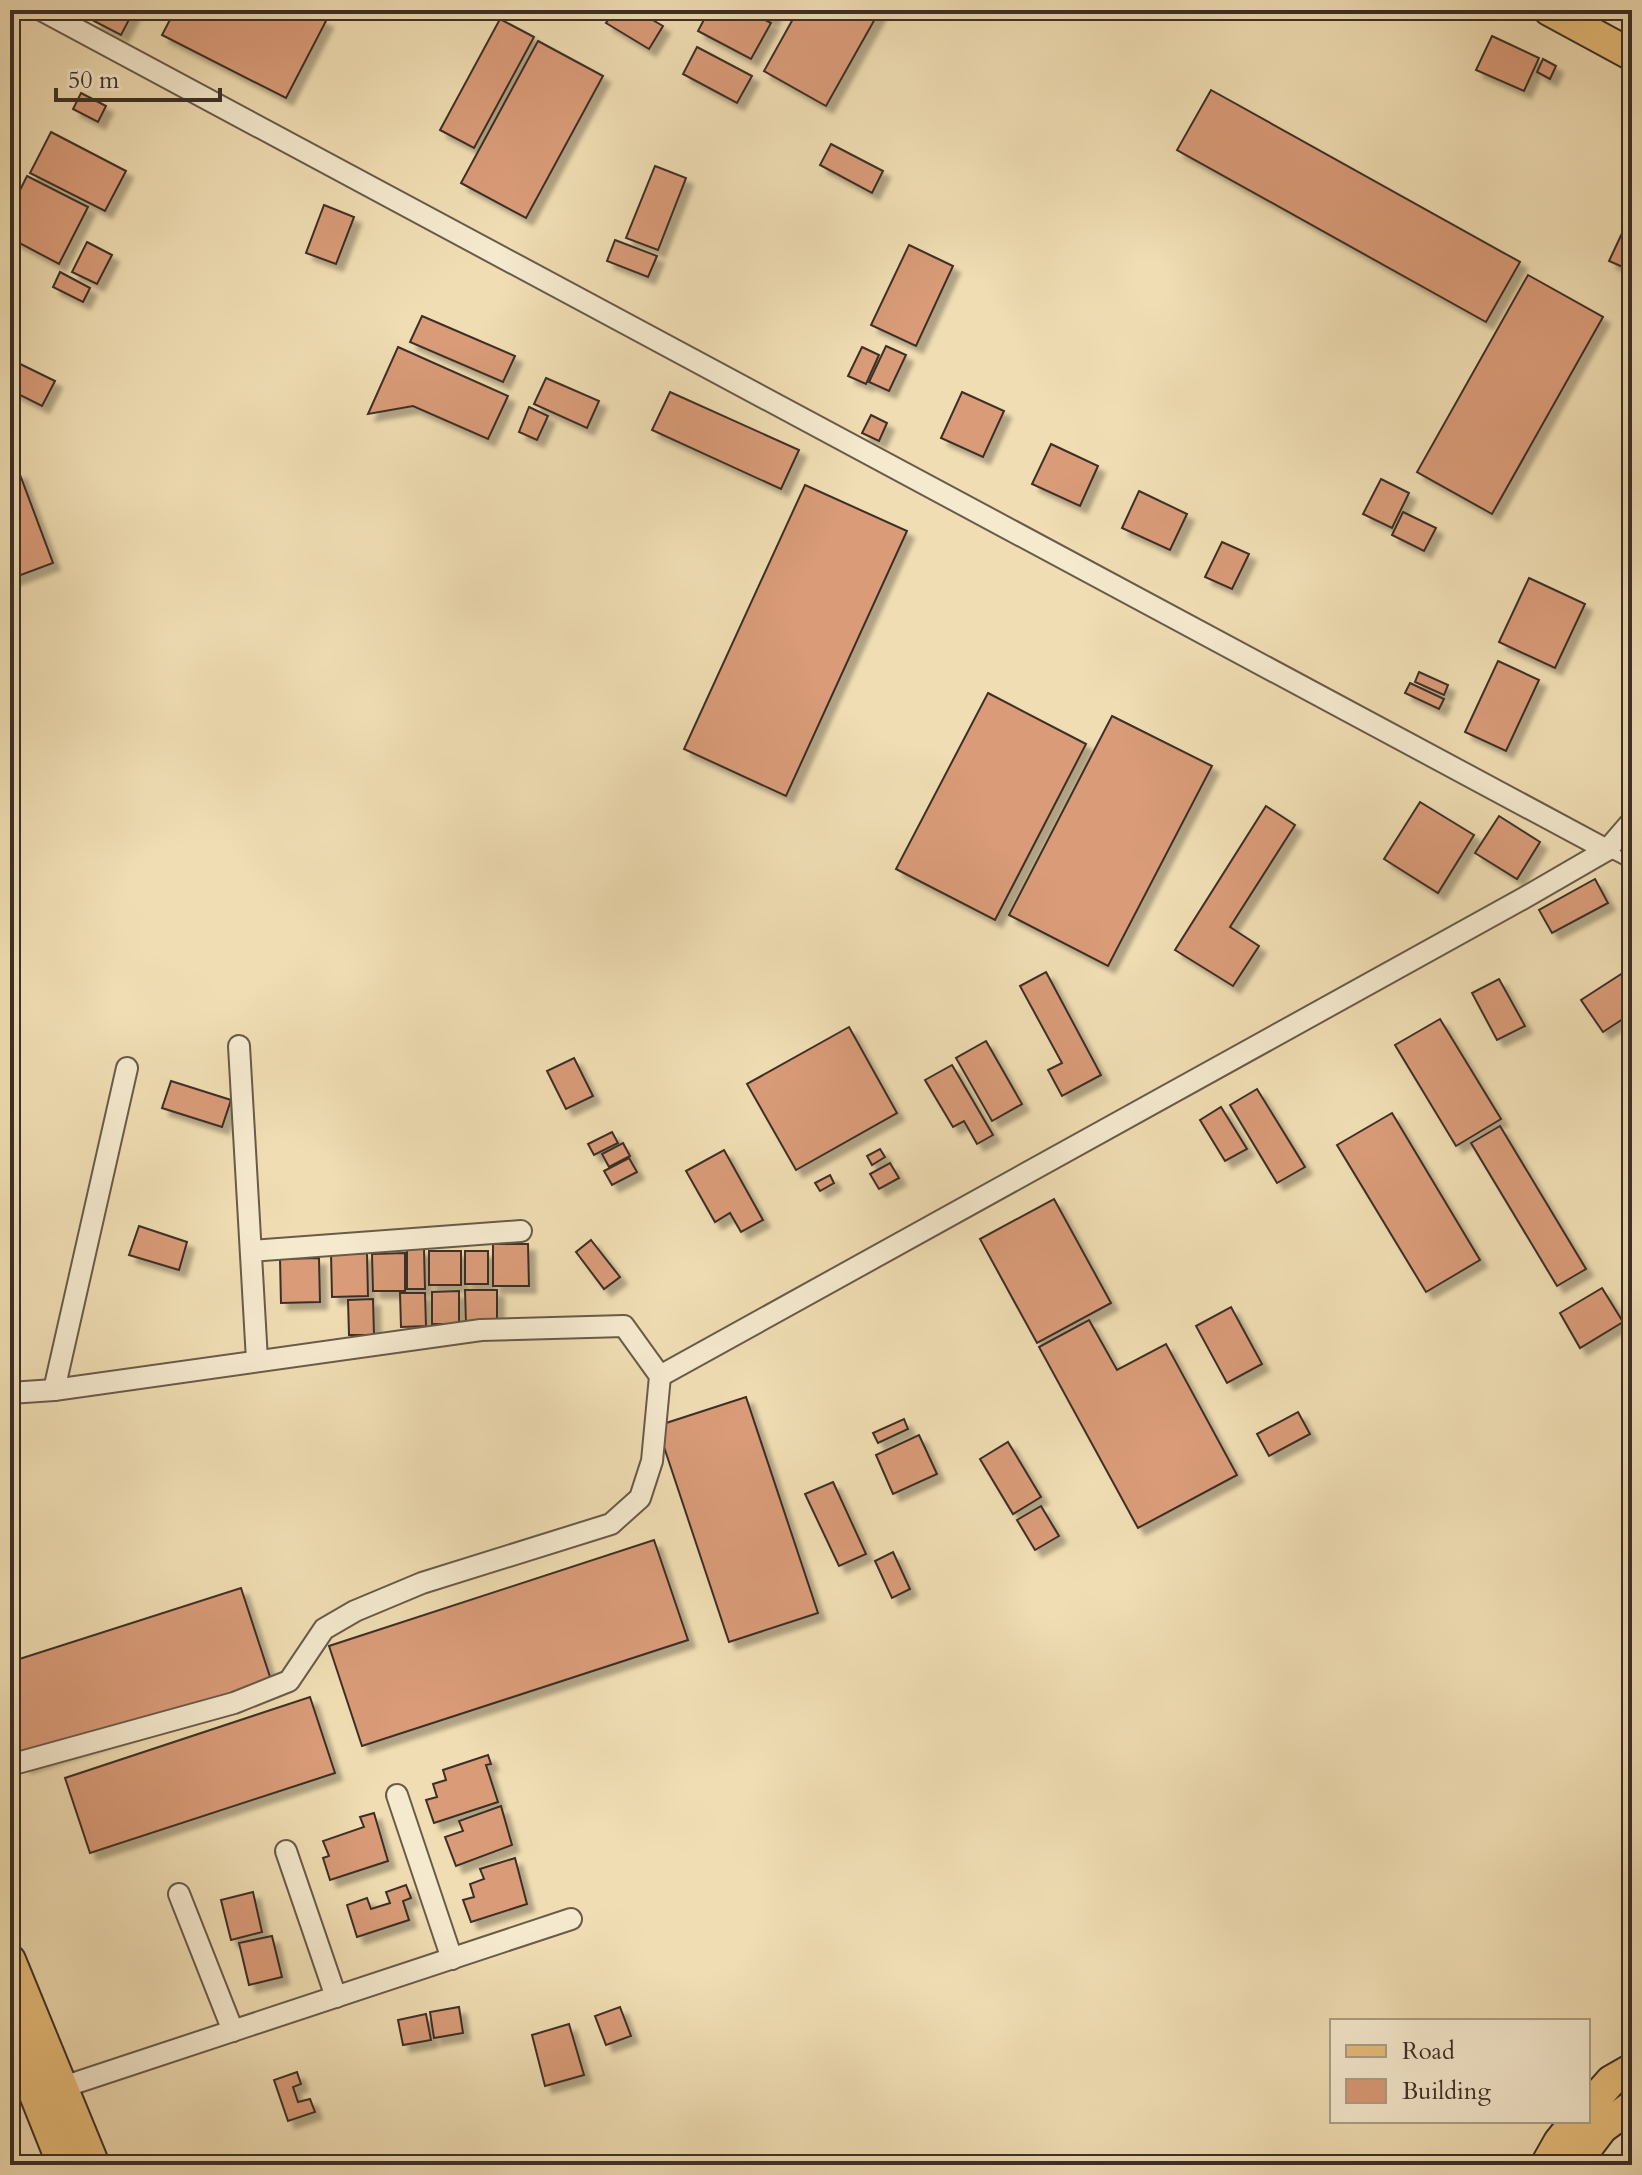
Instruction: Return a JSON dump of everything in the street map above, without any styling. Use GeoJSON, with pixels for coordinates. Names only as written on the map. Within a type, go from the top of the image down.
{"type":"FeatureCollection","features":[{"type":"Feature","properties":{"kind":"main road"},"geometry":{"type":"LineString","coordinates":[[1549,10],[1632,55]]}},
{"type":"Feature","properties":{"kind":"main road"},"geometry":{"type":"LineString","coordinates":[[10,1960],[94,2165]]}},
{"type":"Feature","properties":{"kind":"main road"},"geometry":{"type":"LineString","coordinates":[[10,2032],[63,2165]]}},
{"type":"Feature","properties":{"kind":"main road"},"geometry":{"type":"LineString","coordinates":[[1590,2105],[1611,2081],[1632,2069]]}},
{"type":"Feature","properties":{"kind":"main road"},"geometry":{"type":"LineString","coordinates":[[1574,2165],[1602,2128],[1632,2106]]}},
{"type":"Feature","properties":{"kind":"main road"},"geometry":{"type":"LineString","coordinates":[[1546,2165],[1575,2123]]}},
{"type":"Feature","properties":{"kind":"street"},"geometry":{"type":"LineString","coordinates":[[41,10],[1607,850]]}},
{"type":"Feature","properties":{"kind":"street"},"geometry":{"type":"LineString","coordinates":[[660,1376],[1607,850],[1632,821]]}},
{"type":"Feature","properties":{"kind":"street"},"geometry":{"type":"LineString","coordinates":[[239,1046],[257,1360]]}},
{"type":"Feature","properties":{"kind":"street"},"geometry":{"type":"LineString","coordinates":[[54,1390],[127,1068]]}},
{"type":"Feature","properties":{"kind":"street"},"geometry":{"type":"LineString","coordinates":[[251,1251],[521,1231]]}},
{"type":"Feature","properties":{"kind":"street"},"geometry":{"type":"LineString","coordinates":[[10,1393],[54,1390],[481,1330],[624,1326],[660,1376],[652,1461],[640,1498],[611,1524],[422,1583],[355,1611],[324,1629],[289,1681],[262,1692],[10,1765]]}},
{"type":"Feature","properties":{"kind":"street"},"geometry":{"type":"LineString","coordinates":[[397,1795],[452,1959]]}},
{"type":"Feature","properties":{"kind":"street"},"geometry":{"type":"LineString","coordinates":[[286,1851],[336,1997]]}},
{"type":"Feature","properties":{"kind":"street"},"geometry":{"type":"LineString","coordinates":[[179,1894],[233,2031]]}},
{"type":"Feature","properties":{"kind":"street"},"geometry":{"type":"LineString","coordinates":[[60,2088],[571,1919]]}},
{"type":"Feature","properties":{"kind":"lane"},"geometry":{"type":"LineString","coordinates":[[1607,850],[1632,863]]}},
{"type":"Feature","properties":{"kind":"building"},"geometry":{"type":"Polygon","coordinates":[[[99,10],[134,10],[121,35],[94,21],[99,10]]]}},
{"type":"Feature","properties":{"kind":"building"},"geometry":{"type":"Polygon","coordinates":[[[175,10],[305,10],[326,21],[286,98],[162,35],[175,10]]]}},
{"type":"Feature","properties":{"kind":"building"},"geometry":{"type":"Polygon","coordinates":[[[614,10],[647,10],[644,15],[663,26],[649,49],[606,23],[614,10]]]}},
{"type":"Feature","properties":{"kind":"building"},"geometry":{"type":"Polygon","coordinates":[[[709,10],[746,10],[771,23],[751,59],[698,31],[709,10]]]}},
{"type":"Feature","properties":{"kind":"building"},"geometry":{"type":"Polygon","coordinates":[[[754,10],[775,10],[771,19],[754,10]]]}},
{"type":"Feature","properties":{"kind":"building"},"geometry":{"type":"Polygon","coordinates":[[[798,10],[880,10],[826,106],[764,71],[798,10]]]}},
{"type":"Feature","properties":{"kind":"building"},"geometry":{"type":"Polygon","coordinates":[[[500,19],[534,37],[474,148],[440,130],[500,19]]]}},
{"type":"Feature","properties":{"kind":"building"},"geometry":{"type":"Polygon","coordinates":[[[1492,36],[1539,58],[1524,91],[1476,70],[1492,36]]]}},
{"type":"Feature","properties":{"kind":"building"},"geometry":{"type":"Polygon","coordinates":[[[538,41],[603,76],[526,218],[461,183],[538,41]]]}},
{"type":"Feature","properties":{"kind":"building"},"geometry":{"type":"Polygon","coordinates":[[[697,47],[752,76],[737,103],[683,74],[697,47]]]}},
{"type":"Feature","properties":{"kind":"building"},"geometry":{"type":"Polygon","coordinates":[[[1543,59],[1556,66],[1550,79],[1537,72],[1543,59]]]}},
{"type":"Feature","properties":{"kind":"building"},"geometry":{"type":"Polygon","coordinates":[[[1211,90],[1520,262],[1486,322],[1177,150],[1211,90]]]}},
{"type":"Feature","properties":{"kind":"building"},"geometry":{"type":"Polygon","coordinates":[[[81,93],[106,106],[98,122],[73,109],[81,93]]]}},
{"type":"Feature","properties":{"kind":"building"},"geometry":{"type":"Polygon","coordinates":[[[51,132],[126,171],[105,211],[30,173],[51,132]]]}},
{"type":"Feature","properties":{"kind":"building"},"geometry":{"type":"Polygon","coordinates":[[[831,144],[883,171],[872,193],[820,165],[831,144]]]}},
{"type":"Feature","properties":{"kind":"building"},"geometry":{"type":"Polygon","coordinates":[[[655,166],[686,178],[658,250],[626,238],[655,166]]]}},
{"type":"Feature","properties":{"kind":"building"},"geometry":{"type":"Polygon","coordinates":[[[27,176],[88,207],[59,264],[10,238],[10,210],[27,176]]]}},
{"type":"Feature","properties":{"kind":"building"},"geometry":{"type":"Polygon","coordinates":[[[324,205],[354,217],[336,264],[306,253],[324,205]]]}},
{"type":"Feature","properties":{"kind":"building"},"geometry":{"type":"Polygon","coordinates":[[[1632,212],[1632,271],[1609,261],[1632,212]]]}},
{"type":"Feature","properties":{"kind":"building"},"geometry":{"type":"Polygon","coordinates":[[[615,240],[657,256],[648,277],[607,261],[615,240]]]}},
{"type":"Feature","properties":{"kind":"building"},"geometry":{"type":"Polygon","coordinates":[[[87,242],[112,255],[97,284],[72,272],[87,242]]]}},
{"type":"Feature","properties":{"kind":"building"},"geometry":{"type":"Polygon","coordinates":[[[909,245],[953,266],[916,346],[871,325],[909,245]]]}},
{"type":"Feature","properties":{"kind":"building"},"geometry":{"type":"Polygon","coordinates":[[[60,272],[90,288],[83,302],[53,287],[60,272]]]}},
{"type":"Feature","properties":{"kind":"building"},"geometry":{"type":"Polygon","coordinates":[[[1528,275],[1603,317],[1492,514],[1417,472],[1528,275]]]}},
{"type":"Feature","properties":{"kind":"building"},"geometry":{"type":"Polygon","coordinates":[[[422,316],[515,356],[503,382],[410,342],[422,316]]]}},
{"type":"Feature","properties":{"kind":"building"},"geometry":{"type":"Polygon","coordinates":[[[886,346],[906,355],[889,391],[869,382],[886,346]]]}},
{"type":"Feature","properties":{"kind":"building"},"geometry":{"type":"Polygon","coordinates":[[[398,347],[508,396],[488,439],[413,406],[368,414],[398,347]]]}},
{"type":"Feature","properties":{"kind":"building"},"geometry":{"type":"Polygon","coordinates":[[[862,347],[879,355],[866,384],[848,376],[862,347]]]}},
{"type":"Feature","properties":{"kind":"building"},"geometry":{"type":"Polygon","coordinates":[[[10,359],[55,381],[42,406],[10,390],[10,359]]]}},
{"type":"Feature","properties":{"kind":"building"},"geometry":{"type":"Polygon","coordinates":[[[546,378],[599,401],[587,428],[534,404],[546,378]]]}},
{"type":"Feature","properties":{"kind":"building"},"geometry":{"type":"Polygon","coordinates":[[[670,392],[799,450],[781,489],[652,430],[670,392]]]}},
{"type":"Feature","properties":{"kind":"building"},"geometry":{"type":"Polygon","coordinates":[[[962,392],[1004,411],[983,457],[941,438],[962,392]]]}},
{"type":"Feature","properties":{"kind":"building"},"geometry":{"type":"Polygon","coordinates":[[[529,407],[548,416],[537,440],[519,432],[529,407]]]}},
{"type":"Feature","properties":{"kind":"building"},"geometry":{"type":"Polygon","coordinates":[[[871,415],[887,423],[879,441],[862,433],[871,415]]]}},
{"type":"Feature","properties":{"kind":"building"},"geometry":{"type":"Polygon","coordinates":[[[1051,444],[1098,466],[1080,506],[1032,484],[1051,444]]]}},
{"type":"Feature","properties":{"kind":"building"},"geometry":{"type":"Polygon","coordinates":[[[19,472],[53,563],[10,579],[10,475],[19,472]]]}},
{"type":"Feature","properties":{"kind":"building"},"geometry":{"type":"Polygon","coordinates":[[[1381,479],[1409,493],[1392,528],[1363,514],[1381,479]]]}},
{"type":"Feature","properties":{"kind":"building"},"geometry":{"type":"Polygon","coordinates":[[[805,485],[907,531],[786,796],[684,749],[805,485]]]}},
{"type":"Feature","properties":{"kind":"building"},"geometry":{"type":"Polygon","coordinates":[[[1139,491],[1187,514],[1170,550],[1122,528],[1139,491]]]}},
{"type":"Feature","properties":{"kind":"building"},"geometry":{"type":"Polygon","coordinates":[[[1403,512],[1436,528],[1424,551],[1392,535],[1403,512]]]}},
{"type":"Feature","properties":{"kind":"building"},"geometry":{"type":"Polygon","coordinates":[[[1222,542],[1249,554],[1232,589],[1205,577],[1222,542]]]}},
{"type":"Feature","properties":{"kind":"building"},"geometry":{"type":"Polygon","coordinates":[[[1529,578],[1585,604],[1555,668],[1499,642],[1529,578]]]}},
{"type":"Feature","properties":{"kind":"building"},"geometry":{"type":"Polygon","coordinates":[[[1498,661],[1539,680],[1506,751],[1465,732],[1498,661]]]}},
{"type":"Feature","properties":{"kind":"building"},"geometry":{"type":"Polygon","coordinates":[[[1419,672],[1448,685],[1444,695],[1415,682],[1419,672]]]}},
{"type":"Feature","properties":{"kind":"building"},"geometry":{"type":"Polygon","coordinates":[[[1410,683],[1444,699],[1439,709],[1405,693],[1410,683]]]}},
{"type":"Feature","properties":{"kind":"building"},"geometry":{"type":"Polygon","coordinates":[[[988,693],[1086,744],[995,920],[896,869],[988,693]]]}},
{"type":"Feature","properties":{"kind":"building"},"geometry":{"type":"Polygon","coordinates":[[[1112,716],[1212,766],[1108,966],[1009,915],[1112,716]]]}},
{"type":"Feature","properties":{"kind":"building"},"geometry":{"type":"Polygon","coordinates":[[[1420,802],[1474,835],[1438,893],[1384,859],[1420,802]]]}},
{"type":"Feature","properties":{"kind":"building"},"geometry":{"type":"Polygon","coordinates":[[[1266,806],[1295,825],[1230,927],[1259,946],[1233,986],[1175,950],[1266,806]]]}},
{"type":"Feature","properties":{"kind":"building"},"geometry":{"type":"Polygon","coordinates":[[[1499,816],[1540,842],[1517,879],[1475,853],[1499,816]]]}},
{"type":"Feature","properties":{"kind":"building"},"geometry":{"type":"Polygon","coordinates":[[[1595,879],[1608,903],[1552,933],[1539,910],[1595,879]]]}},
{"type":"Feature","properties":{"kind":"building"},"geometry":{"type":"Polygon","coordinates":[[[1632,967],[1632,1013],[1603,1032],[1581,1000],[1632,967]]]}},
{"type":"Feature","properties":{"kind":"building"},"geometry":{"type":"Polygon","coordinates":[[[1046,972],[1101,1075],[1062,1096],[1048,1070],[1062,1063],[1020,986],[1046,972]]]}},
{"type":"Feature","properties":{"kind":"building"},"geometry":{"type":"Polygon","coordinates":[[[1499,979],[1525,1026],[1497,1040],[1472,993],[1499,979]]]}},
{"type":"Feature","properties":{"kind":"building"},"geometry":{"type":"Polygon","coordinates":[[[1440,1019],[1501,1119],[1456,1146],[1395,1045],[1440,1019]]]}},
{"type":"Feature","properties":{"kind":"building"},"geometry":{"type":"Polygon","coordinates":[[[849,1027],[897,1113],[796,1170],[747,1084],[849,1027]]]}},
{"type":"Feature","properties":{"kind":"building"},"geometry":{"type":"Polygon","coordinates":[[[986,1041],[1022,1104],[992,1121],[956,1058],[986,1041]]]}},
{"type":"Feature","properties":{"kind":"building"},"geometry":{"type":"Polygon","coordinates":[[[574,1058],[593,1096],[566,1109],[547,1071],[574,1058]]]}},
{"type":"Feature","properties":{"kind":"building"},"geometry":{"type":"Polygon","coordinates":[[[952,1065],[993,1135],[977,1144],[964,1121],[953,1127],[925,1080],[952,1065]]]}},
{"type":"Feature","properties":{"kind":"building"},"geometry":{"type":"Polygon","coordinates":[[[171,1081],[231,1100],[222,1127],[162,1108],[171,1081]]]}},
{"type":"Feature","properties":{"kind":"building"},"geometry":{"type":"Polygon","coordinates":[[[1257,1089],[1305,1167],[1277,1183],[1230,1105],[1257,1089]]]}},
{"type":"Feature","properties":{"kind":"building"},"geometry":{"type":"Polygon","coordinates":[[[1221,1107],[1247,1149],[1225,1161],[1200,1120],[1221,1107]]]}},
{"type":"Feature","properties":{"kind":"building"},"geometry":{"type":"Polygon","coordinates":[[[1392,1113],[1480,1260],[1426,1292],[1337,1145],[1392,1113]]]}},
{"type":"Feature","properties":{"kind":"building"},"geometry":{"type":"Polygon","coordinates":[[[1500,1126],[1586,1269],[1557,1286],[1471,1143],[1500,1126]]]}},
{"type":"Feature","properties":{"kind":"building"},"geometry":{"type":"Polygon","coordinates":[[[612,1132],[618,1143],[594,1155],[588,1144],[612,1132]]]}},
{"type":"Feature","properties":{"kind":"building"},"geometry":{"type":"Polygon","coordinates":[[[623,1143],[630,1156],[609,1167],[602,1154],[623,1143]]]}},
{"type":"Feature","properties":{"kind":"building"},"geometry":{"type":"Polygon","coordinates":[[[880,1149],[885,1157],[872,1165],[867,1156],[880,1149]]]}},
{"type":"Feature","properties":{"kind":"building"},"geometry":{"type":"Polygon","coordinates":[[[724,1150],[763,1220],[741,1232],[730,1213],[715,1222],[686,1171],[724,1150]]]}},
{"type":"Feature","properties":{"kind":"building"},"geometry":{"type":"Polygon","coordinates":[[[629,1158],[637,1172],[612,1185],[604,1171],[629,1158]]]}},
{"type":"Feature","properties":{"kind":"building"},"geometry":{"type":"Polygon","coordinates":[[[890,1163],[899,1178],[879,1189],[870,1174],[890,1163]]]}},
{"type":"Feature","properties":{"kind":"building"},"geometry":{"type":"Polygon","coordinates":[[[830,1175],[834,1183],[820,1191],[815,1183],[830,1175]]]}},
{"type":"Feature","properties":{"kind":"building"},"geometry":{"type":"Polygon","coordinates":[[[1054,1199],[1111,1303],[1037,1343],[980,1239],[1054,1199]]]}},
{"type":"Feature","properties":{"kind":"building"},"geometry":{"type":"Polygon","coordinates":[[[139,1226],[187,1242],[179,1270],[129,1255],[139,1226]]]}},
{"type":"Feature","properties":{"kind":"building"},"geometry":{"type":"Polygon","coordinates":[[[591,1240],[620,1277],[604,1289],[576,1252],[591,1240]]]}},
{"type":"Feature","properties":{"kind":"building"},"geometry":{"type":"Polygon","coordinates":[[[493,1244],[528,1244],[529,1286],[493,1286],[493,1244]]]}},
{"type":"Feature","properties":{"kind":"building"},"geometry":{"type":"Polygon","coordinates":[[[407,1249],[424,1249],[425,1289],[407,1289],[407,1249]]]}},
{"type":"Feature","properties":{"kind":"building"},"geometry":{"type":"Polygon","coordinates":[[[429,1251],[461,1251],[461,1285],[429,1285],[429,1251]]]}},
{"type":"Feature","properties":{"kind":"building"},"geometry":{"type":"Polygon","coordinates":[[[465,1251],[488,1251],[488,1284],[465,1284],[465,1251]]]}},
{"type":"Feature","properties":{"kind":"building"},"geometry":{"type":"Polygon","coordinates":[[[367,1253],[368,1296],[332,1297],[331,1254],[367,1253]]]}},
{"type":"Feature","properties":{"kind":"building"},"geometry":{"type":"Polygon","coordinates":[[[405,1253],[405,1291],[373,1291],[372,1254],[405,1253]]]}},
{"type":"Feature","properties":{"kind":"building"},"geometry":{"type":"Polygon","coordinates":[[[319,1258],[320,1302],[281,1303],[280,1259],[319,1258]]]}},
{"type":"Feature","properties":{"kind":"building"},"geometry":{"type":"Polygon","coordinates":[[[1602,1288],[1623,1322],[1580,1348],[1560,1313],[1602,1288]]]}},
{"type":"Feature","properties":{"kind":"building"},"geometry":{"type":"Polygon","coordinates":[[[465,1290],[497,1290],[497,1324],[466,1325],[465,1290]]]}},
{"type":"Feature","properties":{"kind":"building"},"geometry":{"type":"Polygon","coordinates":[[[459,1291],[459,1324],[432,1324],[432,1292],[459,1291]]]}},
{"type":"Feature","properties":{"kind":"building"},"geometry":{"type":"Polygon","coordinates":[[[400,1293],[425,1293],[426,1326],[401,1327],[400,1293]]]}},
{"type":"Feature","properties":{"kind":"building"},"geometry":{"type":"Polygon","coordinates":[[[373,1299],[374,1335],[349,1335],[348,1300],[373,1299]]]}},
{"type":"Feature","properties":{"kind":"building"},"geometry":{"type":"Polygon","coordinates":[[[1231,1307],[1262,1364],[1227,1383],[1196,1326],[1231,1307]]]}},
{"type":"Feature","properties":{"kind":"building"},"geometry":{"type":"Polygon","coordinates":[[[1089,1320],[1117,1370],[1166,1344],[1237,1475],[1138,1528],[1039,1347],[1089,1320]]]}},
{"type":"Feature","properties":{"kind":"building"},"geometry":{"type":"Polygon","coordinates":[[[746,1397],[818,1613],[729,1642],[657,1426],[746,1397]]]}},
{"type":"Feature","properties":{"kind":"building"},"geometry":{"type":"Polygon","coordinates":[[[1298,1412],[1310,1434],[1269,1456],[1257,1434],[1298,1412]]]}},
{"type":"Feature","properties":{"kind":"building"},"geometry":{"type":"Polygon","coordinates":[[[904,1419],[908,1429],[878,1443],[873,1433],[904,1419]]]}},
{"type":"Feature","properties":{"kind":"building"},"geometry":{"type":"Polygon","coordinates":[[[919,1435],[937,1474],[893,1494],[876,1455],[919,1435]]]}},
{"type":"Feature","properties":{"kind":"building"},"geometry":{"type":"Polygon","coordinates":[[[1008,1442],[1041,1497],[1013,1514],[980,1459],[1008,1442]]]}},
{"type":"Feature","properties":{"kind":"building"},"geometry":{"type":"Polygon","coordinates":[[[833,1482],[866,1554],[839,1566],[805,1494],[833,1482]]]}},
{"type":"Feature","properties":{"kind":"building"},"geometry":{"type":"Polygon","coordinates":[[[1041,1506],[1059,1536],[1035,1550],[1017,1520],[1041,1506]]]}},
{"type":"Feature","properties":{"kind":"building"},"geometry":{"type":"Polygon","coordinates":[[[654,1540],[688,1640],[362,1746],[329,1646],[654,1540]]]}},
{"type":"Feature","properties":{"kind":"building"},"geometry":{"type":"Polygon","coordinates":[[[893,1552],[910,1589],[892,1598],[875,1561],[893,1552]]]}},
{"type":"Feature","properties":{"kind":"building"},"geometry":{"type":"Polygon","coordinates":[[[241,1588],[273,1686],[24,1766],[10,1725],[10,1662],[241,1588]]]}},
{"type":"Feature","properties":{"kind":"building"},"geometry":{"type":"Polygon","coordinates":[[[310,1697],[335,1773],[90,1853],[65,1778],[310,1697]]]}},
{"type":"Feature","properties":{"kind":"building"},"geometry":{"type":"Polygon","coordinates":[[[488,1755],[491,1764],[486,1765],[498,1802],[434,1823],[426,1800],[437,1797],[433,1784],[446,1780],[443,1770],[488,1755]]]}},
{"type":"Feature","properties":{"kind":"building"},"geometry":{"type":"Polygon","coordinates":[[[501,1806],[512,1845],[456,1866],[445,1837],[463,1831],[459,1821],[501,1806]]]}},
{"type":"Feature","properties":{"kind":"building"},"geometry":{"type":"Polygon","coordinates":[[[374,1813],[388,1861],[330,1880],[323,1858],[329,1856],[323,1841],[364,1827],[360,1817],[374,1813]]]}},
{"type":"Feature","properties":{"kind":"building"},"geometry":{"type":"Polygon","coordinates":[[[515,1858],[527,1904],[471,1922],[463,1900],[474,1897],[470,1884],[484,1879],[480,1869],[515,1858]]]}},
{"type":"Feature","properties":{"kind":"building"},"geometry":{"type":"Polygon","coordinates":[[[406,1885],[411,1898],[403,1901],[409,1920],[357,1937],[347,1905],[367,1898],[371,1909],[390,1903],[386,1892],[406,1885]]]}},
{"type":"Feature","properties":{"kind":"building"},"geometry":{"type":"Polygon","coordinates":[[[253,1892],[262,1932],[231,1940],[221,1900],[253,1892]]]}},
{"type":"Feature","properties":{"kind":"building"},"geometry":{"type":"Polygon","coordinates":[[[272,1936],[282,1977],[249,1985],[239,1943],[272,1936]]]}},
{"type":"Feature","properties":{"kind":"building"},"geometry":{"type":"Polygon","coordinates":[[[459,2007],[463,2033],[434,2038],[430,2012],[459,2007]]]}},
{"type":"Feature","properties":{"kind":"building"},"geometry":{"type":"Polygon","coordinates":[[[620,2007],[631,2036],[606,2045],[595,2016],[620,2007]]]}},
{"type":"Feature","properties":{"kind":"building"},"geometry":{"type":"Polygon","coordinates":[[[426,2014],[431,2040],[403,2045],[398,2020],[426,2014]]]}},
{"type":"Feature","properties":{"kind":"building"},"geometry":{"type":"Polygon","coordinates":[[[569,2024],[584,2075],[545,2086],[532,2035],[569,2024]]]}},
{"type":"Feature","properties":{"kind":"building"},"geometry":{"type":"Polygon","coordinates":[[[297,2072],[301,2084],[293,2087],[298,2102],[310,2099],[315,2112],[288,2121],[274,2080],[297,2072]]]}},
{"type":"Feature","properties":{"kind":"building"},"geometry":{"type":"Polygon","coordinates":[[[1417,2158],[1441,2165],[1415,2165],[1417,2158]]]}}]}
